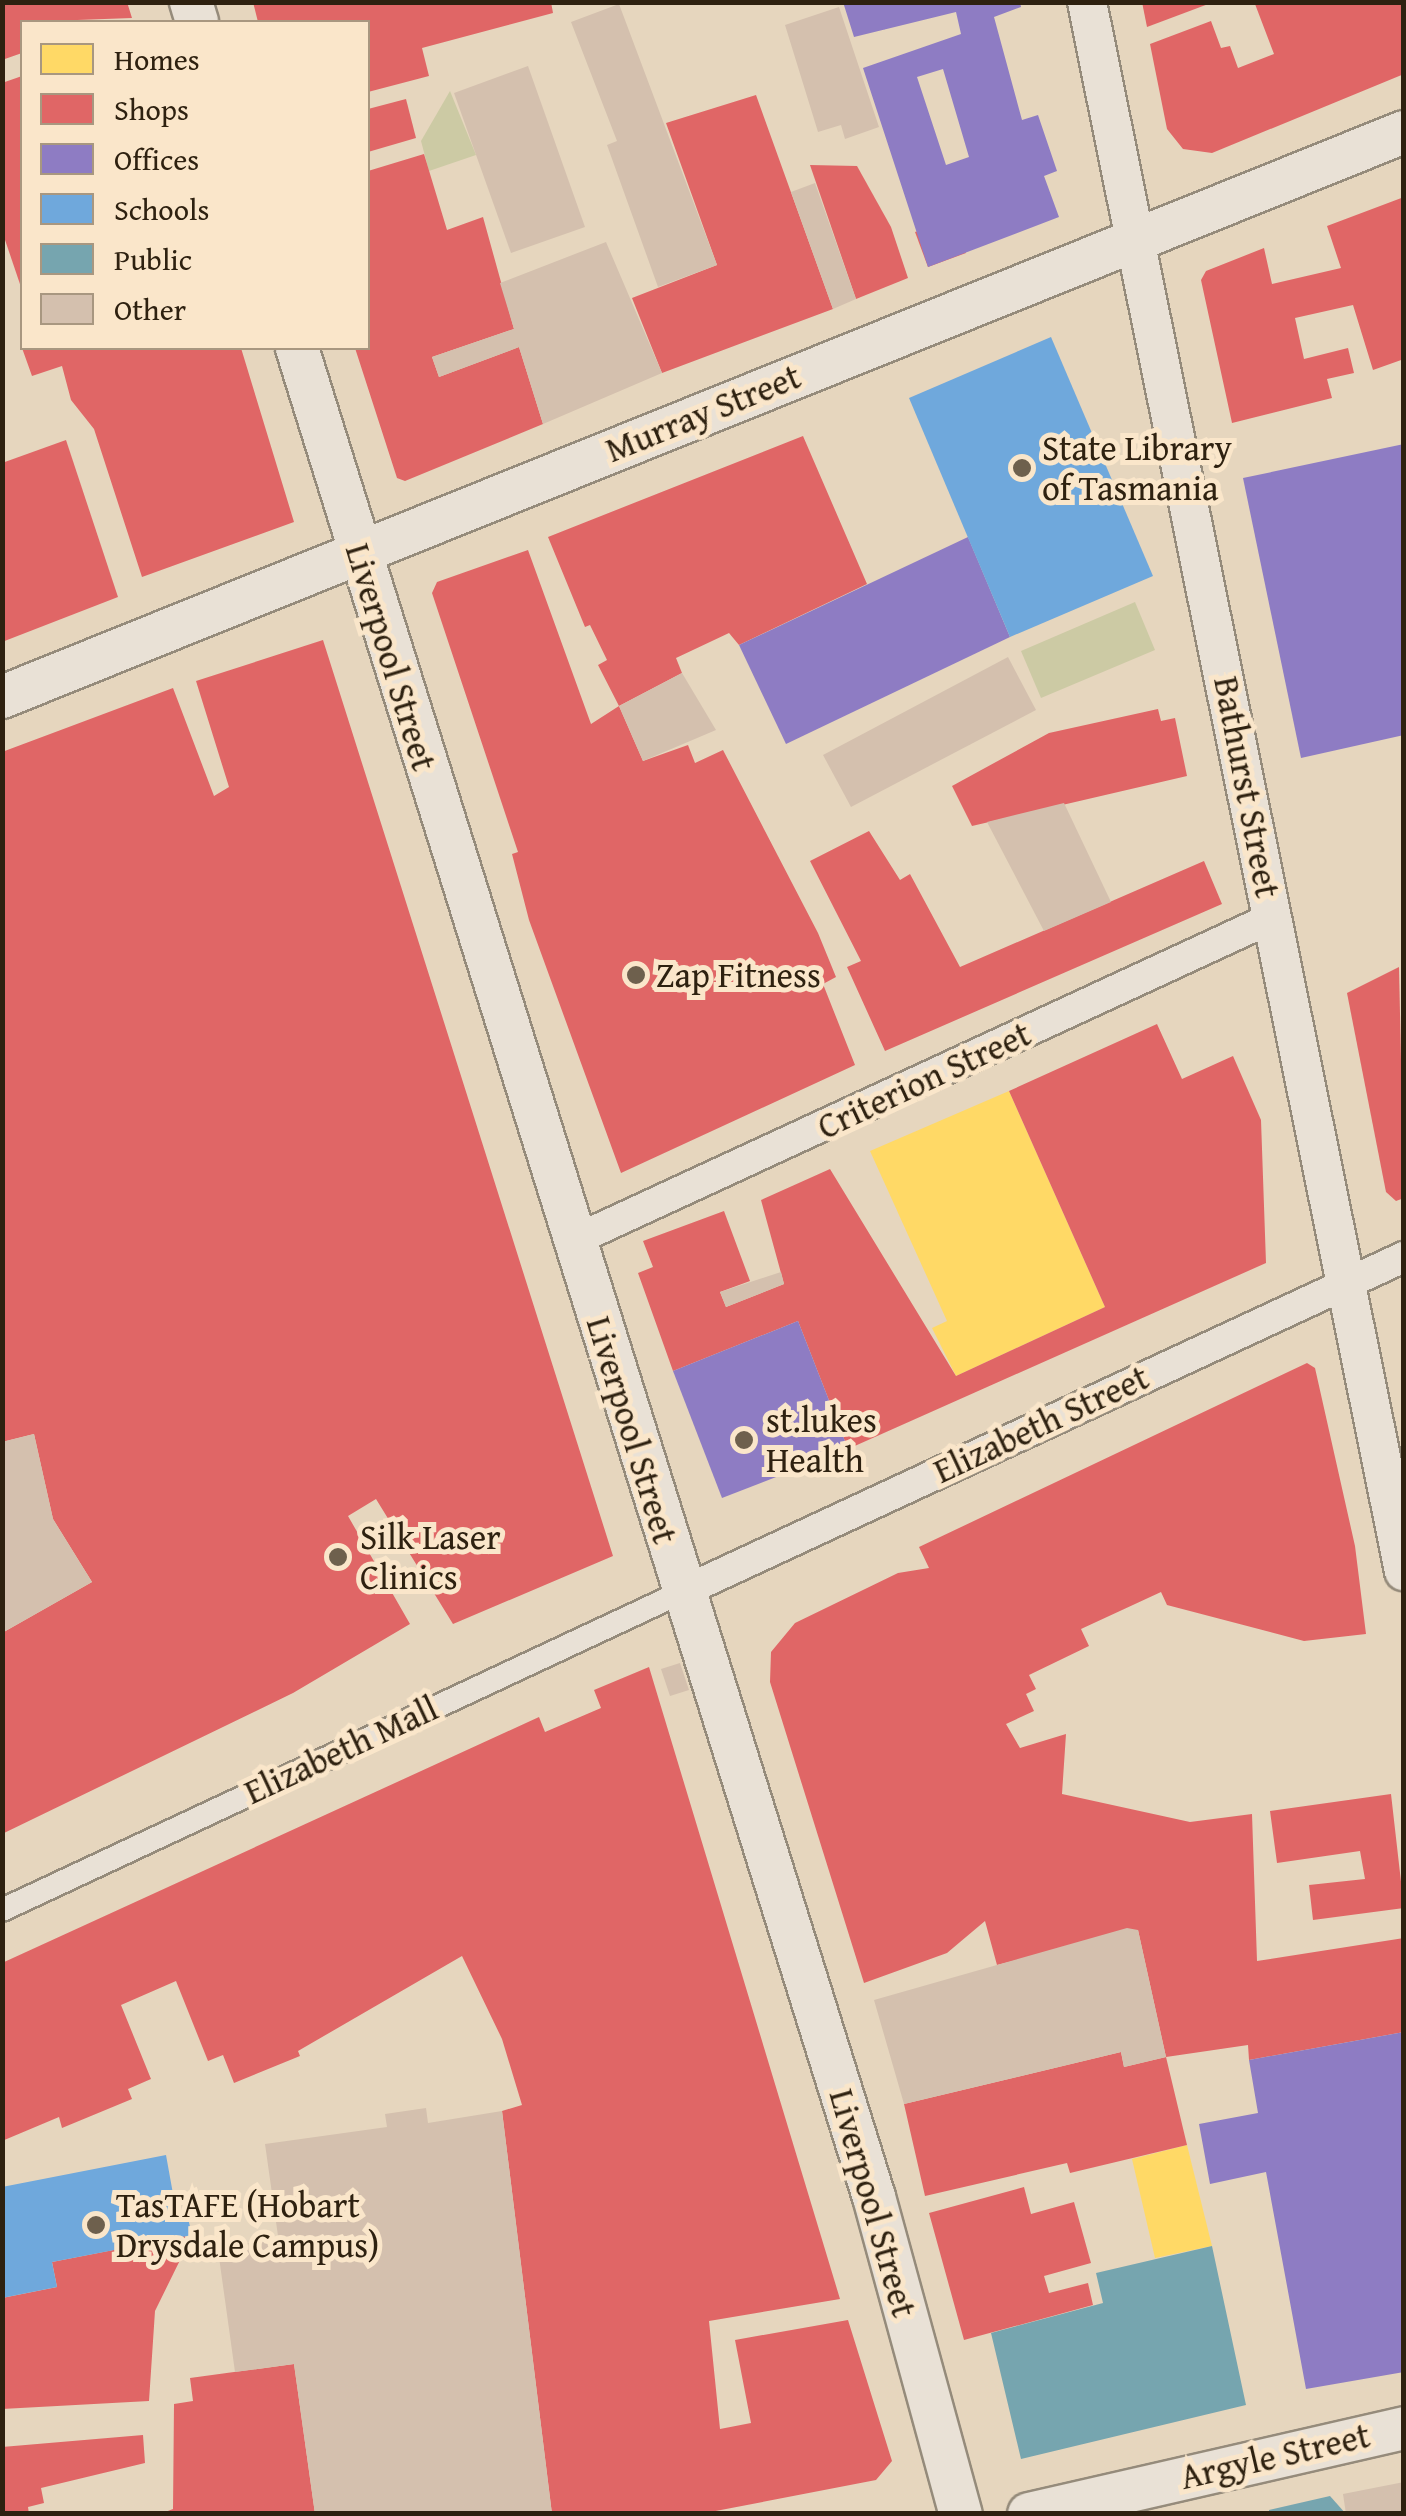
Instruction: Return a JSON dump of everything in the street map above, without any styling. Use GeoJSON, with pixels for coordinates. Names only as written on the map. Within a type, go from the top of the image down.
{"type":"FeatureCollection","features":[{"type":"Feature","properties":{"kind":"main road","name":"Murray Street"},"geometry":{"type":"LineString","coordinates":[[2,697],[1404,132]]}},
{"type":"Feature","properties":{"kind":"main road","name":"Liverpool Street"},"geometry":{"type":"LineString","coordinates":[[297,350],[575,1240],[680,1592],[708,1663],[874,2197],[961,2514]]}},
{"type":"Feature","properties":{"kind":"main road","name":"Argyle Street"},"geometry":{"type":"LineString","coordinates":[[1029,2514],[1404,2428]]}},
{"type":"Feature","properties":{"kind":"street","name":"Bathurst Street"},"geometry":{"type":"LineString","coordinates":[[1087,2],[1272,918],[1350,1282],[1404,1571]]}},
{"type":"Feature","properties":{"kind":"street","name":"Criterion Street"},"geometry":{"type":"LineString","coordinates":[[575,1240],[1272,918]]}},
{"type":"Feature","properties":{"kind":"street","name":"Elizabeth Street"},"geometry":{"type":"LineString","coordinates":[[680,1592],[1404,1257]]}},
{"type":"Feature","properties":{"kind":"street","name":"Elizabeth Mall"},"geometry":{"type":"LineString","coordinates":[[2,1910],[680,1592]]}},
{"type":"Feature","properties":{"kind":"shaded area"},"geometry":{"type":"Polygon","coordinates":[[[450,91],[476,155],[429,171],[421,141],[450,91]]]}},
{"type":"Feature","properties":{"kind":"shaded area"},"geometry":{"type":"Polygon","coordinates":[[[1135,602],[1155,650],[1041,698],[1021,651],[1135,602]]]}},
{"type":"Feature","properties":{"kind":"building: Homes"},"geometry":{"type":"Polygon","coordinates":[[[1009,1091],[1105,1307],[956,1376],[932,1328],[947,1321],[870,1151],[1009,1091]]]}},
{"type":"Feature","properties":{"kind":"building: Homes"},"geometry":{"type":"Polygon","coordinates":[[[1187,2145],[1212,2246],[1155,2258],[1132,2159],[1187,2145]]]}},
{"type":"Feature","properties":{"kind":"building: Shops"},"geometry":{"type":"Polygon","coordinates":[[[2,2],[127,2],[132,18],[20,20],[20,54],[2,60],[2,2]]]}},
{"type":"Feature","properties":{"kind":"building: Shops"},"geometry":{"type":"Polygon","coordinates":[[[253,2],[551,2],[553,13],[422,48],[429,76],[370,91],[370,20],[258,20],[253,2]]]}},
{"type":"Feature","properties":{"kind":"building: Shops"},"geometry":{"type":"Polygon","coordinates":[[[1142,2],[1211,2],[1211,3],[1147,27],[1142,2]]]}},
{"type":"Feature","properties":{"kind":"building: Shops"},"geometry":{"type":"Polygon","coordinates":[[[1404,2],[1404,74],[1212,153],[1183,149],[1167,129],[1150,44],[1211,21],[1221,48],[1230,46],[1238,68],[1274,54],[1255,4],[1404,2]]]}},
{"type":"Feature","properties":{"kind":"building: Shops"},"geometry":{"type":"Polygon","coordinates":[[[20,77],[20,284],[2,231],[2,83],[20,77]]]}},
{"type":"Feature","properties":{"kind":"building: Shops"},"geometry":{"type":"Polygon","coordinates":[[[756,95],[833,309],[662,373],[632,298],[717,265],[666,123],[756,95]]]}},
{"type":"Feature","properties":{"kind":"building: Shops"},"geometry":{"type":"Polygon","coordinates":[[[406,99],[416,138],[370,151],[370,108],[406,99]]]}},
{"type":"Feature","properties":{"kind":"building: Shops"},"geometry":{"type":"Polygon","coordinates":[[[424,154],[447,230],[483,217],[514,329],[432,357],[439,377],[519,347],[543,424],[405,481],[397,478],[356,350],[370,350],[370,170],[424,154]]]}},
{"type":"Feature","properties":{"kind":"building: Shops"},"geometry":{"type":"Polygon","coordinates":[[[810,165],[857,166],[891,227],[908,278],[856,299],[810,165]]]}},
{"type":"Feature","properties":{"kind":"building: Shops"},"geometry":{"type":"Polygon","coordinates":[[[1404,197],[1404,359],[1373,370],[1353,305],[1295,318],[1304,359],[1348,348],[1354,373],[1327,379],[1332,398],[1232,423],[1201,280],[1206,271],[1264,248],[1272,284],[1341,268],[1327,226],[1404,197]]]}},
{"type":"Feature","properties":{"kind":"building: Shops"},"geometry":{"type":"Polygon","coordinates":[[[954,219],[966,253],[928,267],[915,232],[954,219]]]}},
{"type":"Feature","properties":{"kind":"building: Shops"},"geometry":{"type":"Polygon","coordinates":[[[23,350],[242,350],[294,522],[142,577],[94,429],[71,400],[62,366],[32,376],[23,350]]]}},
{"type":"Feature","properties":{"kind":"building: Shops"},"geometry":{"type":"Polygon","coordinates":[[[803,436],[867,584],[739,645],[729,633],[676,658],[682,673],[619,706],[598,665],[607,660],[590,625],[585,627],[548,537],[803,436]]]}},
{"type":"Feature","properties":{"kind":"building: Shops"},"geometry":{"type":"Polygon","coordinates":[[[66,440],[118,597],[2,642],[2,463],[66,440]]]}},
{"type":"Feature","properties":{"kind":"building: Shops"},"geometry":{"type":"Polygon","coordinates":[[[528,550],[591,724],[619,706],[643,761],[688,745],[695,763],[723,750],[818,933],[836,977],[823,984],[855,1065],[621,1173],[529,920],[512,854],[518,852],[432,593],[437,582],[528,550]]]}},
{"type":"Feature","properties":{"kind":"building: Shops"},"geometry":{"type":"Polygon","coordinates":[[[323,640],[613,1556],[453,1624],[376,1499],[348,1516],[410,1624],[293,1693],[2,1834],[2,1633],[92,1582],[53,1519],[34,1434],[2,1442],[2,752],[173,688],[214,796],[229,787],[196,681],[323,640]]]}},
{"type":"Feature","properties":{"kind":"building: Shops"},"geometry":{"type":"Polygon","coordinates":[[[1158,709],[1161,721],[1175,718],[1187,776],[972,826],[952,786],[1049,733],[1158,709]]]}},
{"type":"Feature","properties":{"kind":"building: Shops"},"geometry":{"type":"Polygon","coordinates":[[[869,831],[900,880],[910,874],[960,967],[1204,861],[1222,904],[885,1051],[847,967],[861,961],[810,861],[869,831]]]}},
{"type":"Feature","properties":{"kind":"building: Shops"},"geometry":{"type":"Polygon","coordinates":[[[1399,967],[1404,1198],[1396,1201],[1386,1192],[1347,993],[1399,967]]]}},
{"type":"Feature","properties":{"kind":"building: Shops"},"geometry":{"type":"Polygon","coordinates":[[[1157,1024],[1182,1079],[1233,1056],[1261,1120],[1266,1263],[848,1449],[798,1321],[673,1371],[638,1273],[653,1267],[643,1241],[724,1211],[750,1281],[720,1292],[726,1307],[784,1284],[761,1200],[830,1169],[956,1376],[1105,1307],[1009,1091],[1157,1024]]]}},
{"type":"Feature","properties":{"kind":"building: Shops"},"geometry":{"type":"Polygon","coordinates":[[[1307,1363],[1315,1368],[1355,1546],[1366,1634],[1304,1641],[1167,1605],[1161,1592],[1081,1629],[1089,1646],[1029,1675],[1036,1689],[1026,1694],[1034,1711],[1006,1724],[1020,1748],[1066,1734],[1062,1794],[1190,1822],[1252,1814],[1257,1961],[1404,1938],[1404,2032],[1249,2060],[1248,2045],[1166,2057],[1138,1930],[997,1965],[985,1921],[947,1953],[864,1983],[770,1682],[771,1652],[795,1623],[898,1573],[929,1568],[919,1547],[1307,1363]]]}},
{"type":"Feature","properties":{"kind":"building: Shops"},"geometry":{"type":"Polygon","coordinates":[[[649,1667],[840,2299],[709,2321],[720,2429],[751,2423],[735,2340],[848,2320],[892,2461],[876,2480],[700,2514],[552,2514],[502,2111],[522,2105],[502,2039],[462,1956],[298,2051],[300,2056],[234,2083],[223,2055],[208,2061],[176,1981],[121,2005],[151,2079],[128,2089],[132,2099],[62,2128],[59,2117],[2,2141],[2,1963],[539,1717],[545,1732],[601,1708],[594,1690],[649,1667]]]}},
{"type":"Feature","properties":{"kind":"building: Shops"},"geometry":{"type":"Polygon","coordinates":[[[1391,1794],[1404,1908],[1313,1920],[1309,1885],[1365,1879],[1360,1851],[1277,1863],[1270,1811],[1391,1794]]]}},
{"type":"Feature","properties":{"kind":"building: Shops"},"geometry":{"type":"Polygon","coordinates":[[[1121,2052],[1124,2067],[1166,2057],[1187,2145],[1070,2173],[1067,2163],[925,2196],[904,2104],[1121,2052]]]}},
{"type":"Feature","properties":{"kind":"building: Shops"},"geometry":{"type":"Polygon","coordinates":[[[1024,2187],[1031,2214],[1074,2202],[1091,2263],[1044,2276],[1049,2293],[1088,2283],[1093,2305],[964,2340],[929,2213],[1024,2187]]]}},
{"type":"Feature","properties":{"kind":"building: Shops"},"geometry":{"type":"Polygon","coordinates":[[[185,2236],[185,2250],[155,2311],[149,2401],[2,2409],[2,2298],[57,2287],[52,2262],[185,2236]]]}},
{"type":"Feature","properties":{"kind":"building: Shops"},"geometry":{"type":"Polygon","coordinates":[[[294,2364],[315,2514],[160,2514],[173,2509],[174,2404],[193,2401],[190,2378],[294,2364]]]}},
{"type":"Feature","properties":{"kind":"building: Shops"},"geometry":{"type":"Polygon","coordinates":[[[143,2435],[145,2463],[41,2488],[44,2503],[28,2507],[29,2514],[2,2514],[2,2447],[143,2435]]]}},
{"type":"Feature","properties":{"kind":"building: Offices"},"geometry":{"type":"Polygon","coordinates":[[[843,2],[1020,2],[1021,7],[994,17],[1022,120],[1038,115],[1057,171],[1044,176],[1059,217],[928,267],[863,68],[961,34],[956,12],[854,37],[843,2]],[[943,69],[917,77],[946,165],[969,157],[943,69]]]}},
{"type":"Feature","properties":{"kind":"building: Offices"},"geometry":{"type":"Polygon","coordinates":[[[1404,444],[1404,735],[1301,758],[1243,478],[1404,444]]]}},
{"type":"Feature","properties":{"kind":"building: Offices"},"geometry":{"type":"Polygon","coordinates":[[[968,537],[1010,637],[786,744],[739,645],[968,537]]]}},
{"type":"Feature","properties":{"kind":"building: Offices"},"geometry":{"type":"Polygon","coordinates":[[[798,1321],[848,1449],[722,1498],[673,1371],[798,1321]]]}},
{"type":"Feature","properties":{"kind":"building: Offices"},"geometry":{"type":"Polygon","coordinates":[[[1404,2032],[1404,2372],[1306,2389],[1266,2172],[1210,2184],[1199,2124],[1258,2113],[1249,2060],[1404,2032]]]}},
{"type":"Feature","properties":{"kind":"building: Schools","name":"State Library of Tasmania"},"geometry":{"type":"Polygon","coordinates":[[[1051,337],[1153,576],[1010,637],[909,398],[1051,337]]]}},
{"type":"Feature","properties":{"kind":"building: Schools","name":"TasTAFE (Hobart Drysdale Campus)"},"geometry":{"type":"Polygon","coordinates":[[[166,2155],[177,2216],[187,2214],[192,2235],[52,2262],[57,2287],[2,2298],[2,2187],[166,2155]]]}},
{"type":"Feature","properties":{"kind":"building: Public"},"geometry":{"type":"Polygon","coordinates":[[[1212,2246],[1246,2405],[1021,2459],[991,2333],[1103,2303],[1096,2273],[1212,2246]]]}},
{"type":"Feature","properties":{"kind":"building: Public"},"geometry":{"type":"Polygon","coordinates":[[[1330,2496],[1346,2514],[1269,2514],[1269,2510],[1330,2496]]]}},
{"type":"Feature","properties":{"kind":"building: Other"},"geometry":{"type":"Polygon","coordinates":[[[619,4],[717,265],[658,287],[607,145],[617,141],[571,22],[619,4]]]}},
{"type":"Feature","properties":{"kind":"building: Other"},"geometry":{"type":"Polygon","coordinates":[[[839,7],[879,127],[845,139],[841,125],[818,132],[785,25],[839,7]]]}},
{"type":"Feature","properties":{"kind":"building: Other"},"geometry":{"type":"Polygon","coordinates":[[[528,66],[585,227],[511,253],[454,93],[528,66]]]}},
{"type":"Feature","properties":{"kind":"building: Other"},"geometry":{"type":"Polygon","coordinates":[[[815,183],[856,299],[833,309],[791,192],[815,183]]]}},
{"type":"Feature","properties":{"kind":"building: Other"},"geometry":{"type":"Polygon","coordinates":[[[606,242],[662,373],[543,424],[519,347],[439,377],[432,357],[514,329],[500,283],[606,242]]]}},
{"type":"Feature","properties":{"kind":"building: Other"},"geometry":{"type":"Polygon","coordinates":[[[1008,657],[1036,710],[851,807],[823,755],[1008,657]]]}},
{"type":"Feature","properties":{"kind":"building: Other"},"geometry":{"type":"Polygon","coordinates":[[[682,673],[716,730],[643,761],[619,706],[682,673]]]}},
{"type":"Feature","properties":{"kind":"building: Other"},"geometry":{"type":"Polygon","coordinates":[[[1064,803],[1111,902],[1044,931],[987,822],[1064,803]]]}},
{"type":"Feature","properties":{"kind":"building: Other"},"geometry":{"type":"Polygon","coordinates":[[[781,1272],[784,1284],[726,1307],[720,1292],[781,1272]]]}},
{"type":"Feature","properties":{"kind":"building: Other"},"geometry":{"type":"Polygon","coordinates":[[[34,1434],[53,1519],[92,1582],[2,1633],[2,1442],[34,1434]]]}},
{"type":"Feature","properties":{"kind":"building: Other"},"geometry":{"type":"Polygon","coordinates":[[[680,1663],[689,1690],[670,1696],[661,1669],[680,1663]]]}},
{"type":"Feature","properties":{"kind":"building: Other"},"geometry":{"type":"Polygon","coordinates":[[[1127,1928],[1138,1930],[1166,2057],[1124,2067],[1121,2052],[904,2104],[874,2000],[1127,1928]]]}},
{"type":"Feature","properties":{"kind":"building: Other"},"geometry":{"type":"Polygon","coordinates":[[[426,2108],[428,2123],[502,2111],[552,2514],[315,2514],[294,2364],[235,2372],[218,2250],[278,2236],[265,2144],[387,2127],[385,2114],[426,2108]]]}},
{"type":"Feature","properties":{"kind":"building: Other"},"geometry":{"type":"Polygon","coordinates":[[[1404,2482],[1404,2514],[1346,2514],[1343,2494],[1404,2482]]]}},
{"type":"Feature","properties":{"kind":"place","name":"State Library of Tasmania"},"geometry":{"type":"Point","coordinates":[1022,468]}},
{"type":"Feature","properties":{"kind":"place","name":"Zap Fitness"},"geometry":{"type":"Point","coordinates":[636,975]}},
{"type":"Feature","properties":{"kind":"place","name":"st.lukes Health"},"geometry":{"type":"Point","coordinates":[744,1440]}},
{"type":"Feature","properties":{"kind":"place","name":"Silk Laser Clinics"},"geometry":{"type":"Point","coordinates":[338,1557]}},
{"type":"Feature","properties":{"kind":"place","name":"TasTAFE (Hobart Drysdale Campus)"},"geometry":{"type":"Point","coordinates":[96,2225]}}]}
